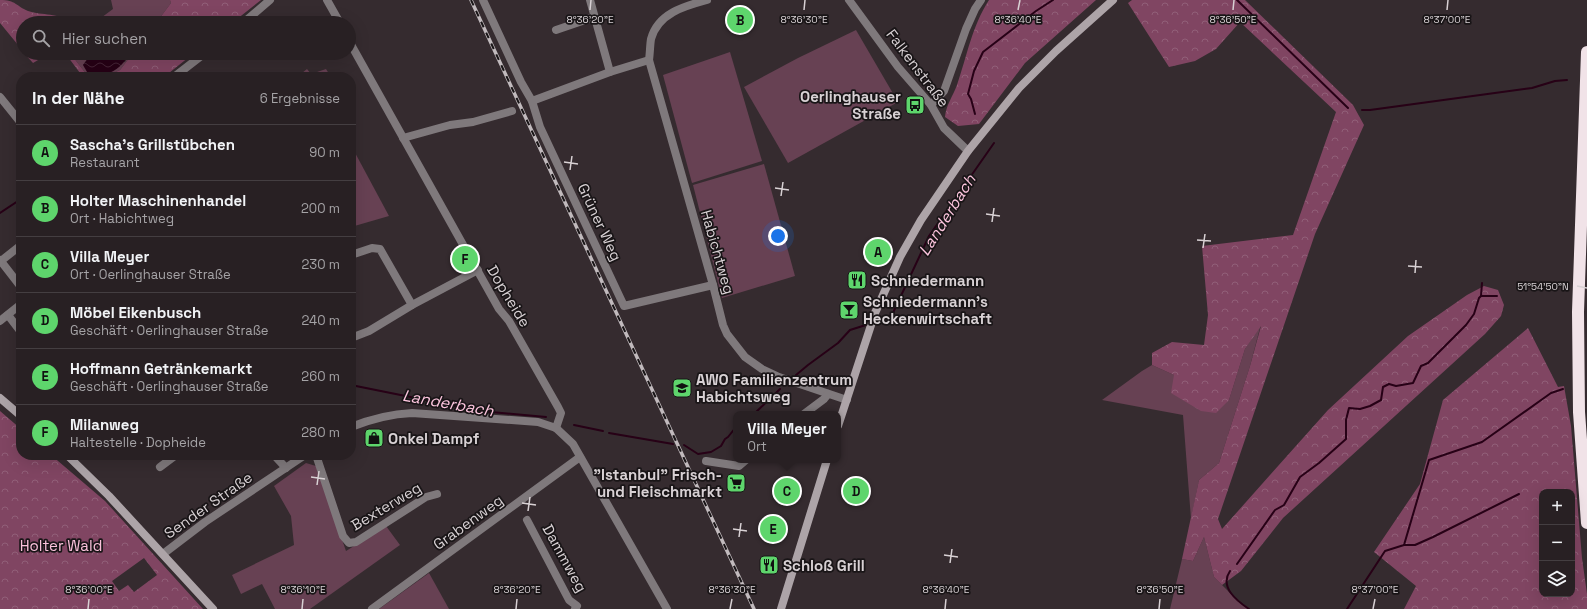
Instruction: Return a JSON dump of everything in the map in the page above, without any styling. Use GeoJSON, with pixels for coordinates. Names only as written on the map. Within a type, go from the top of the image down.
{"type":"FeatureCollection","features":[{"type":"Feature","properties":{"kind":"highway"},"geometry":{"type":"LineString","coordinates":[[1587,52],[1578,312],[1579,412],[1587,524]]}},
{"type":"Feature","properties":{"kind":"main road"},"geometry":{"type":"LineString","coordinates":[[841,416],[875,313],[898,262],[921,220],[968,151],[1019,88],[1056,51],[1112,0]]}},
{"type":"Feature","properties":{"kind":"main road"},"geometry":{"type":"LineString","coordinates":[[0,398],[16,412]]}},
{"type":"Feature","properties":{"kind":"main road","name":"Sender Straße"},"geometry":{"type":"LineString","coordinates":[[71,460],[109,496],[163,554]]}},
{"type":"Feature","properties":{"kind":"main road"},"geometry":{"type":"LineString","coordinates":[[781,609],[826,463]]}},
{"type":"Feature","properties":{"kind":"main road"},"geometry":{"type":"LineString","coordinates":[[163,554],[213,609]]}},
{"type":"Feature","properties":{"kind":"street"},"geometry":{"type":"LineString","coordinates":[[251,16],[270,0]]}},
{"type":"Feature","properties":{"kind":"street"},"geometry":{"type":"LineString","coordinates":[[327,0],[336,16]]}},
{"type":"Feature","properties":{"kind":"street","name":"Grüner Weg"},"geometry":{"type":"LineString","coordinates":[[483,0],[521,82],[532,101],[540,127],[624,306],[713,285]]}},
{"type":"Feature","properties":{"kind":"street"},"geometry":{"type":"LineString","coordinates":[[590,0],[610,72]]}},
{"type":"Feature","properties":{"kind":"street","name":"Habichtweg"},"geometry":{"type":"LineString","coordinates":[[707,0],[679,8],[661,21],[651,38],[649,60],[725,330],[745,357],[762,369],[774,375],[846,400]]}},
{"type":"Feature","properties":{"kind":"street","name":"Falkenstraße"},"geometry":{"type":"LineString","coordinates":[[849,0],[898,67],[932,105],[944,128],[960,145],[968,151]]}},
{"type":"Feature","properties":{"kind":"street"},"geometry":{"type":"LineString","coordinates":[[932,105],[944,91],[966,29],[981,0]]}},
{"type":"Feature","properties":{"kind":"street"},"geometry":{"type":"LineString","coordinates":[[556,30],[594,17]]}},
{"type":"Feature","properties":{"kind":"street","name":"Dopheide"},"geometry":{"type":"LineString","coordinates":[[356,54],[437,196],[499,309],[509,321],[558,407],[561,413],[556,428]]}},
{"type":"Feature","properties":{"kind":"street"},"geometry":{"type":"LineString","coordinates":[[180,72],[196,60]]}},
{"type":"Feature","properties":{"kind":"street"},"geometry":{"type":"LineString","coordinates":[[532,101],[610,72],[649,60]]}},
{"type":"Feature","properties":{"kind":"street"},"geometry":{"type":"LineString","coordinates":[[0,97],[16,117]]}},
{"type":"Feature","properties":{"kind":"street"},"geometry":{"type":"LineString","coordinates":[[403,138],[450,125],[472,122],[512,111]]}},
{"type":"Feature","properties":{"kind":"street"},"geometry":{"type":"LineString","coordinates":[[356,253],[372,248],[380,249],[412,305]]}},
{"type":"Feature","properties":{"kind":"street"},"geometry":{"type":"LineString","coordinates":[[16,249],[0,260],[16,281]]}},
{"type":"Feature","properties":{"kind":"street"},"geometry":{"type":"LineString","coordinates":[[356,336],[369,331],[412,305],[478,270]]}},
{"type":"Feature","properties":{"kind":"street"},"geometry":{"type":"LineString","coordinates":[[0,321],[16,308]]}},
{"type":"Feature","properties":{"kind":"street"},"geometry":{"type":"LineString","coordinates":[[8,315],[16,325]]}},
{"type":"Feature","properties":{"kind":"street"},"geometry":{"type":"LineString","coordinates":[[808,411],[824,400],[828,394]]}},
{"type":"Feature","properties":{"kind":"street"},"geometry":{"type":"LineString","coordinates":[[356,425],[371,419],[412,413],[529,420],[556,428],[573,444],[667,609]]}},
{"type":"Feature","properties":{"kind":"street","name":"Grabenweg"},"geometry":{"type":"LineString","coordinates":[[372,609],[580,457]]}},
{"type":"Feature","properties":{"kind":"street"},"geometry":{"type":"LineString","coordinates":[[160,467],[169,460]]}},
{"type":"Feature","properties":{"kind":"street"},"geometry":{"type":"LineString","coordinates":[[279,460],[286,468]]}},
{"type":"Feature","properties":{"kind":"street","name":"Sender Straße"},"geometry":{"type":"LineString","coordinates":[[163,554],[205,522],[298,460]]}},
{"type":"Feature","properties":{"kind":"street","name":"Bexterweg"},"geometry":{"type":"LineString","coordinates":[[317,460],[343,536],[349,542],[356,542],[426,497],[437,494]]}},
{"type":"Feature","properties":{"kind":"street"},"geometry":{"type":"LineString","coordinates":[[706,461],[739,466],[742,463]]}},
{"type":"Feature","properties":{"kind":"street","name":"Dammweg"},"geometry":{"type":"LineString","coordinates":[[527,520],[569,600],[577,606],[575,609]]}},
{"type":"Feature","properties":{"kind":"shaded area"},"geometry":{"type":"Polygon","coordinates":[[[111,0],[170,0],[171,3],[161,16],[104,16],[113,9],[111,0]]]}},
{"type":"Feature","properties":{"kind":"shaded area"},"geometry":{"type":"Polygon","coordinates":[[[856,30],[898,102],[788,163],[744,87],[798,58],[856,30]]]}},
{"type":"Feature","properties":{"kind":"shaded area"},"geometry":{"type":"Polygon","coordinates":[[[730,52],[762,161],[692,183],[663,75],[730,52]]]}},
{"type":"Feature","properties":{"kind":"shaded area"},"geometry":{"type":"Polygon","coordinates":[[[75,60],[87,60],[83,65],[125,62],[128,60],[120,70],[116,72],[85,72],[75,60]]]}},
{"type":"Feature","properties":{"kind":"shaded area"},"geometry":{"type":"Polygon","coordinates":[[[326,69],[328,72],[317,72],[326,69]]]}},
{"type":"Feature","properties":{"kind":"shaded area"},"geometry":{"type":"Polygon","coordinates":[[[356,155],[389,216],[356,226],[356,155]]]}},
{"type":"Feature","properties":{"kind":"shaded area"},"geometry":{"type":"Polygon","coordinates":[[[764,164],[795,276],[722,298],[693,185],[764,164]]]}},
{"type":"Feature","properties":{"kind":"shaded area"},"geometry":{"type":"Polygon","coordinates":[[[1261,324],[1250,366],[1219,463],[1199,480],[1191,519],[1183,415],[1102,400],[1152,365],[1229,400],[1245,349],[1261,324]]]}},
{"type":"Feature","properties":{"kind":"shaded area"},"geometry":{"type":"Polygon","coordinates":[[[306,463],[316,466],[346,551],[386,526],[400,545],[310,609],[275,609],[262,584],[241,594],[232,575],[294,545],[291,516],[274,486],[306,463]]]}},
{"type":"Feature","properties":{"kind":"shaded area"},"geometry":{"type":"Polygon","coordinates":[[[1204,537],[1214,577],[1238,601],[1250,609],[1170,609],[1182,559],[1193,561],[1204,537]]]}},
{"type":"Feature","properties":{"kind":"shaded area"},"geometry":{"type":"Polygon","coordinates":[[[429,573],[449,609],[379,609],[429,573]]]}},
{"type":"Feature","properties":{"kind":"green space"},"geometry":{"type":"Polygon","coordinates":[[[0,0],[13,2],[28,11],[56,16],[16,16],[16,42],[0,23],[0,0]]]}},
{"type":"Feature","properties":{"kind":"green space"},"geometry":{"type":"Polygon","coordinates":[[[170,0],[261,0],[241,16],[161,16],[171,3],[170,0]]]}},
{"type":"Feature","properties":{"kind":"green space"},"geometry":{"type":"Polygon","coordinates":[[[989,0],[1096,0],[1025,63],[979,124],[958,126],[945,117],[978,20],[989,0]]]}},
{"type":"Feature","properties":{"kind":"green space"},"geometry":{"type":"Polygon","coordinates":[[[1132,0],[1245,0],[1353,105],[1364,125],[1315,234],[1218,519],[1222,529],[1328,410],[1408,336],[1467,295],[1484,286],[1498,290],[1504,305],[1501,316],[1485,334],[1283,518],[1241,571],[1222,585],[1214,577],[1204,537],[1193,561],[1182,559],[1199,480],[1219,463],[1250,366],[1261,326],[1245,349],[1229,400],[1216,413],[1201,411],[1171,393],[1174,375],[1152,365],[1152,353],[1172,342],[1204,345],[1208,315],[1202,246],[1293,235],[1336,112],[1240,22],[1216,49],[1195,61],[1169,67],[1128,3],[1132,0]]]}},
{"type":"Feature","properties":{"kind":"green space"},"geometry":{"type":"Polygon","coordinates":[[[30,60],[38,60],[33,63],[30,60]]]}},
{"type":"Feature","properties":{"kind":"green space"},"geometry":{"type":"Polygon","coordinates":[[[70,60],[75,60],[85,72],[79,72],[70,60]]]}},
{"type":"Feature","properties":{"kind":"green space"},"geometry":{"type":"Polygon","coordinates":[[[128,60],[185,60],[170,72],[116,72],[120,70],[128,60]]]}},
{"type":"Feature","properties":{"kind":"green space"},"geometry":{"type":"Polygon","coordinates":[[[1528,328],[1558,387],[1564,386],[1571,426],[1582,558],[1587,594],[1587,609],[1404,609],[1416,586],[1374,552],[1420,484],[1443,400],[1528,328]]]}},
{"type":"Feature","properties":{"kind":"green space","name":"Holter Wald"},"geometry":{"type":"Polygon","coordinates":[[[0,411],[16,425],[16,460],[57,460],[105,501],[203,609],[0,609],[0,411]],[[144,558],[112,581],[119,591],[128,585],[134,592],[157,575],[144,558]]]}},
{"type":"Feature","properties":{"kind":"water"},"geometry":{"type":"Polygon","coordinates":[[[87,60],[125,60],[122,65],[112,72],[87,72],[83,65],[87,60]]]}},
{"type":"Feature","properties":{"kind":"waterway","name":"Landerbach"},"geometry":{"type":"LineString","coordinates":[[975,114],[968,94],[974,71],[983,52],[1036,11],[1053,0]]}},
{"type":"Feature","properties":{"kind":"waterway"},"geometry":{"type":"LineString","coordinates":[[1237,0],[1348,108]]}},
{"type":"Feature","properties":{"kind":"waterway"},"geometry":{"type":"LineString","coordinates":[[1362,110],[1532,88],[1555,81],[1567,80]]}},
{"type":"Feature","properties":{"kind":"waterway","name":"Landerbach"},"geometry":{"type":"LineString","coordinates":[[875,321],[892,315],[929,236],[994,143]]}},
{"type":"Feature","properties":{"kind":"waterway","name":"Landerbach"},"geometry":{"type":"LineString","coordinates":[[0,213],[16,202]]}},
{"type":"Feature","properties":{"kind":"waterway"},"geometry":{"type":"LineString","coordinates":[[1481,296],[1482,283]]}},
{"type":"Feature","properties":{"kind":"waterway"},"geometry":{"type":"LineString","coordinates":[[1237,564],[1275,510],[1284,505],[1300,477],[1319,463],[1346,439],[1346,420],[1349,408],[1360,409],[1381,400],[1383,387],[1389,384],[1396,386],[1413,383],[1421,366],[1428,363],[1466,325],[1474,314],[1479,298],[1481,296],[1497,296]]}},
{"type":"Feature","properties":{"kind":"waterway","name":"Landerbach"},"geometry":{"type":"LineString","coordinates":[[796,375],[838,343],[850,330],[869,324]]}},
{"type":"Feature","properties":{"kind":"waterway","name":"Landerbach"},"geometry":{"type":"LineString","coordinates":[[356,386],[480,411],[546,417]]}},
{"type":"Feature","properties":{"kind":"waterway","name":"Landerbach"},"geometry":{"type":"LineString","coordinates":[[757,411],[780,389]]}},
{"type":"Feature","properties":{"kind":"waterway"},"geometry":{"type":"LineString","coordinates":[[1347,609],[1385,551],[1404,545],[1429,460],[1482,442],[1551,393],[1563,389]]}},
{"type":"Feature","properties":{"kind":"waterway","name":"Landerbach"},"geometry":{"type":"LineString","coordinates":[[574,425],[603,431]]}},
{"type":"Feature","properties":{"kind":"waterway","name":"Landerbach"},"geometry":{"type":"LineString","coordinates":[[684,445],[698,454],[711,452],[721,446],[733,431]]}},
{"type":"Feature","properties":{"kind":"waterway","name":"Landerbach"},"geometry":{"type":"LineString","coordinates":[[609,433],[673,444]]}},
{"type":"Feature","properties":{"kind":"waterway"},"geometry":{"type":"LineString","coordinates":[[1404,545],[1415,545],[1519,494]]}},
{"type":"Feature","properties":{"kind":"waterway"},"geometry":{"type":"LineString","coordinates":[[1230,571],[1227,577],[1228,588],[1235,598],[1249,609]]}},
{"type":"Feature","properties":{"kind":"railway"},"geometry":{"type":"LineString","coordinates":[[471,0],[754,609]]}},
{"type":"Feature","properties":{"kind":"place","name":"Holter Maschinenhandel"},"geometry":{"type":"Point","coordinates":[740,20]}},
{"type":"Feature","properties":{"kind":"place","name":"Oerlinghauser Straße"},"geometry":{"type":"Point","coordinates":[915,105]}},
{"type":"Feature","properties":{"kind":"place","name":"Sascha's Grillstübchen"},"geometry":{"type":"Point","coordinates":[878,252]}},
{"type":"Feature","properties":{"kind":"place","name":"Milanweg"},"geometry":{"type":"Point","coordinates":[465,259]}},
{"type":"Feature","properties":{"kind":"place","name":"Schniedermann"},"geometry":{"type":"Point","coordinates":[857,280]}},
{"type":"Feature","properties":{"kind":"place","name":"Schniedermann's Heckenwirtschaft"},"geometry":{"type":"Point","coordinates":[849,310]}},
{"type":"Feature","properties":{"kind":"place","name":"AWO Familienzentrum Habichtsweg"},"geometry":{"type":"Point","coordinates":[682,388]}},
{"type":"Feature","properties":{"kind":"place","name":"Onkel Dampf"},"geometry":{"type":"Point","coordinates":[374,438]}},
{"type":"Feature","properties":{"kind":"place","name":"\"Istanbul\" Frisch- und Fleischmarkt"},"geometry":{"type":"Point","coordinates":[736,483]}},
{"type":"Feature","properties":{"kind":"place","name":"Villa Meyer"},"geometry":{"type":"Point","coordinates":[787,491]}},
{"type":"Feature","properties":{"kind":"place","name":"Möbel Eikenbusch"},"geometry":{"type":"Point","coordinates":[856,491]}},
{"type":"Feature","properties":{"kind":"place","name":"Hoffmann Getränkemarkt"},"geometry":{"type":"Point","coordinates":[773,529]}},
{"type":"Feature","properties":{"kind":"place","name":"Schloß Grill"},"geometry":{"type":"Point","coordinates":[769,565]}}]}
